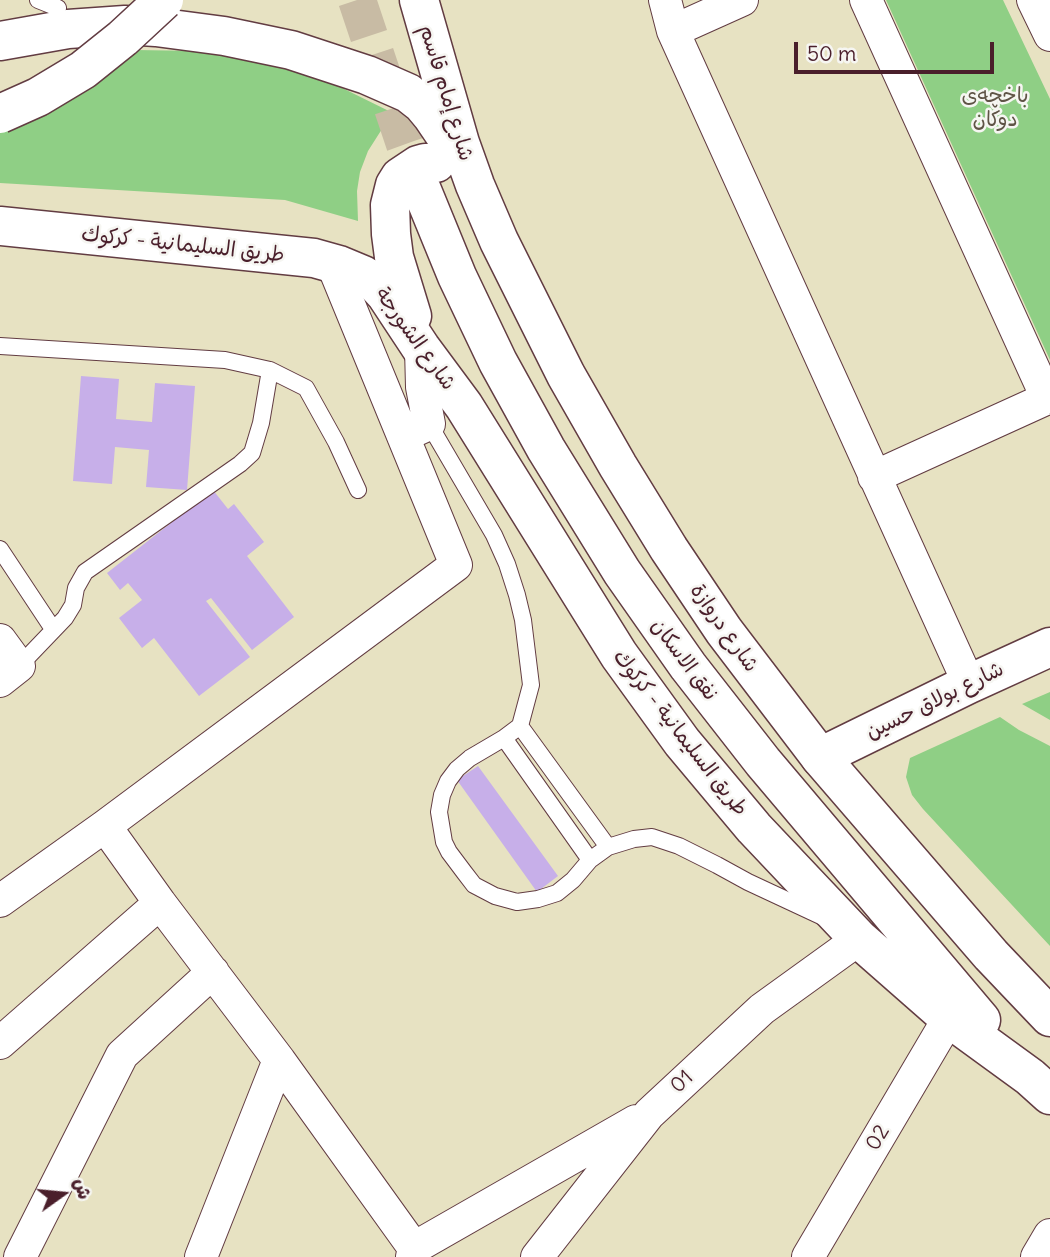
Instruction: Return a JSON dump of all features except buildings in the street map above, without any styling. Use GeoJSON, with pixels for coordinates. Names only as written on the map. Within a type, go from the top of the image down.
{"type":"FeatureCollection","features":[{"type":"Feature","properties":{"kind":"main road"},"geometry":{"type":"LineString","coordinates":[[0,114],[38,97],[83,70],[123,38],[163,0]]}},
{"type":"Feature","properties":{"kind":"main road","name":"شارع إمام قاسم"},"geometry":{"type":"LineString","coordinates":[[419,0],[460,143],[475,185]]}},
{"type":"Feature","properties":{"kind":"main road"},"geometry":{"type":"LineString","coordinates":[[0,41],[24,29],[56,3]]}},
{"type":"Feature","properties":{"kind":"main road"},"geometry":{"type":"LineString","coordinates":[[0,41],[68,29],[125,25],[156,27],[258,43],[322,59],[391,85],[422,104],[441,128],[475,185]]}},
{"type":"Feature","properties":{"kind":"main road"},"geometry":{"type":"LineString","coordinates":[[421,348],[394,257],[391,234],[390,205],[400,177],[412,167],[425,163],[450,167],[470,187],[499,241]]}},
{"type":"Feature","properties":{"kind":"main road","name":"شارع دروازة"},"geometry":{"type":"LineString","coordinates":[[475,185],[499,241],[566,375],[618,466],[724,631],[820,757],[991,955],[1050,1017]]}},
{"type":"Feature","properties":{"kind":"main road","name":"نفق الاسكان"},"geometry":{"type":"LineString","coordinates":[[421,188],[457,276],[498,362],[546,449],[622,572],[695,676],[763,762],[1040,1086]]}},
{"type":"Feature","properties":{"kind":"main road","name":"طريق السليمانية - كركوك"},"geometry":{"type":"LineString","coordinates":[[0,226],[290,255],[314,258],[348,269]]}},
{"type":"Feature","properties":{"kind":"main road","name":"شارع الشورجة"},"geometry":{"type":"LineString","coordinates":[[348,269],[375,283],[386,295],[464,406]]}},
{"type":"Feature","properties":{"kind":"main road","name":"طريق السليمانية - كركوك"},"geometry":{"type":"LineString","coordinates":[[464,406],[619,655],[682,741],[754,828],[855,935],[949,1018]]}},
{"type":"Feature","properties":{"kind":"main road","name":"شارع بولاق حسين"},"geometry":{"type":"LineString","coordinates":[[820,757],[1050,647]]}},
{"type":"Feature","properties":{"kind":"main road"},"geometry":{"type":"LineString","coordinates":[[949,1018],[1040,1086]]}},
{"type":"Feature","properties":{"kind":"street"},"geometry":{"type":"LineString","coordinates":[[666,0],[673,31],[969,684]]}},
{"type":"Feature","properties":{"kind":"street"},"geometry":{"type":"LineString","coordinates":[[673,31],[742,0]]}},
{"type":"Feature","properties":{"kind":"street"},"geometry":{"type":"LineString","coordinates":[[866,0],[1049,398],[874,477]]}},
{"type":"Feature","properties":{"kind":"street"},"geometry":{"type":"LineString","coordinates":[[1033,0],[1050,35]]}},
{"type":"Feature","properties":{"kind":"street"},"geometry":{"type":"LineString","coordinates":[[0,901],[456,565],[416,430],[348,269]]}},
{"type":"Feature","properties":{"kind":"street"},"geometry":{"type":"LineString","coordinates":[[416,430],[422,387],[421,348]]}},
{"type":"Feature","properties":{"kind":"street"},"geometry":{"type":"LineString","coordinates":[[0,640],[9,674]]}},
{"type":"Feature","properties":{"kind":"street"},"geometry":{"type":"LineString","coordinates":[[105,826],[279,1060],[413,1253],[649,1114]]}},
{"type":"Feature","properties":{"kind":"street"},"geometry":{"type":"LineString","coordinates":[[0,1043],[160,902]]}},
{"type":"Feature","properties":{"kind":"street","name":"01"},"geometry":{"type":"LineString","coordinates":[[537,1257],[649,1114],[762,1009],[855,935]]}},
{"type":"Feature","properties":{"kind":"street"},"geometry":{"type":"LineString","coordinates":[[20,1257],[122,1055],[213,972]]}},
{"type":"Feature","properties":{"kind":"street","name":"02"},"geometry":{"type":"LineString","coordinates":[[807,1257],[949,1018]]}},
{"type":"Feature","properties":{"kind":"street"},"geometry":{"type":"LineString","coordinates":[[201,1257],[279,1060]]}},
{"type":"Feature","properties":{"kind":"street"},"geometry":{"type":"LineString","coordinates":[[1037,1257],[1050,1236]]}},
{"type":"Feature","properties":{"kind":"lane"},"geometry":{"type":"LineString","coordinates":[[0,346],[225,360],[270,370],[306,388],[336,442],[358,490]]}},
{"type":"Feature","properties":{"kind":"lane"},"geometry":{"type":"LineString","coordinates":[[9,674],[65,618],[73,605],[76,587],[85,572],[253,453],[270,370]]}},
{"type":"Feature","properties":{"kind":"lane"},"geometry":{"type":"LineString","coordinates":[[416,430],[494,535],[508,564],[523,620],[531,685],[520,726],[457,769],[442,795],[439,812],[444,842],[474,885],[495,896],[517,902],[538,899],[557,893],[573,880],[590,860],[608,847],[652,837],[679,846],[855,935]]}},
{"type":"Feature","properties":{"kind":"lane"},"geometry":{"type":"LineString","coordinates":[[0,549],[53,629]]}},
{"type":"Feature","properties":{"kind":"lane"},"geometry":{"type":"LineString","coordinates":[[520,726],[608,847]]}},
{"type":"Feature","properties":{"kind":"lane"},"geometry":{"type":"LineString","coordinates":[[504,738],[590,860]]}},
{"type":"Feature","properties":{"kind":"green space","name":"باخچەی دوکان"},"geometry":{"type":"Polygon","coordinates":[[[886,0],[1003,0],[1050,99],[1050,360],[886,0]]]}},
{"type":"Feature","properties":{"kind":"green space"},"geometry":{"type":"Polygon","coordinates":[[[135,50],[201,51],[263,60],[326,80],[397,115],[382,129],[368,151],[360,172],[357,191],[358,221],[285,200],[0,183],[0,129],[135,50]]]}},
{"type":"Feature","properties":{"kind":"green space"},"geometry":{"type":"Polygon","coordinates":[[[1050,692],[1050,720],[1022,704],[1050,692]]]}},
{"type":"Feature","properties":{"kind":"green space"},"geometry":{"type":"Polygon","coordinates":[[[1000,717],[1050,746],[1050,946],[923,809],[912,795],[906,777],[910,758],[1000,717]]]}},
{"type":"Feature","properties":{"kind":"tunnel"},"geometry":{"type":"LineString","coordinates":[[357,0],[421,188]]}}]}
